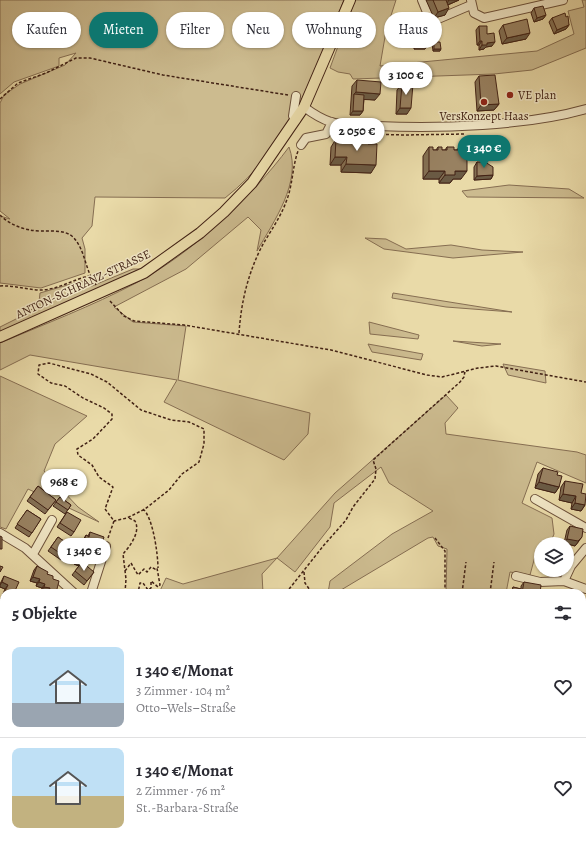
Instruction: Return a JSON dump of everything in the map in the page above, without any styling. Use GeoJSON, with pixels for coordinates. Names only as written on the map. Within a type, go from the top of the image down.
{"type":"FeatureCollection","features":[{"type":"Feature","properties":{"kind":"main road","name":"ANTON-SCHRANZ-STRASSE"},"geometry":{"type":"LineString","coordinates":[[0,337],[144,273],[163,261],[200,233],[252,183],[304,107],[350,0]]}},
{"type":"Feature","properties":{"kind":"street"},"geometry":{"type":"LineString","coordinates":[[422,0],[431,22],[471,2],[474,13],[484,18],[562,0]]}},
{"type":"Feature","properties":{"kind":"street"},"geometry":{"type":"LineString","coordinates":[[296,96],[293,116],[296,120]]}},
{"type":"Feature","properties":{"kind":"street"},"geometry":{"type":"LineString","coordinates":[[304,107],[319,117],[332,122],[386,126],[456,126],[523,120],[586,108]]}},
{"type":"Feature","properties":{"kind":"street"},"geometry":{"type":"LineString","coordinates":[[301,145],[306,138],[326,134],[332,122]]}},
{"type":"Feature","properties":{"kind":"street"},"geometry":{"type":"LineString","coordinates":[[535,499],[586,528]]}},
{"type":"Feature","properties":{"kind":"street"},"geometry":{"type":"LineString","coordinates":[[33,554],[52,520]]}},
{"type":"Feature","properties":{"kind":"street"},"geometry":{"type":"LineString","coordinates":[[0,533],[17,542],[33,554],[70,589]]}},
{"type":"Feature","properties":{"kind":"street"},"geometry":{"type":"LineString","coordinates":[[92,589],[106,546]]}},
{"type":"Feature","properties":{"kind":"street"},"geometry":{"type":"LineString","coordinates":[[564,582],[571,566],[586,548]]}},
{"type":"Feature","properties":{"kind":"street"},"geometry":{"type":"LineString","coordinates":[[516,576],[540,582],[564,582],[586,589]]}},
{"type":"Feature","properties":{"kind":"path"},"geometry":{"type":"LineString","coordinates":[[0,98],[18,83],[46,73],[76,58],[90,58],[163,75],[296,96]]}},
{"type":"Feature","properties":{"kind":"path"},"geometry":{"type":"LineString","coordinates":[[240,333],[243,297],[246,284],[259,252],[286,203],[292,185],[295,161],[301,145]]}},
{"type":"Feature","properties":{"kind":"path"},"geometry":{"type":"LineString","coordinates":[[0,215],[6,220],[24,228],[67,234],[74,238],[86,260],[89,276],[97,285]]}},
{"type":"Feature","properties":{"kind":"path"},"geometry":{"type":"LineString","coordinates":[[0,286],[16,285],[41,290],[50,289],[78,278],[89,276]]}},
{"type":"Feature","properties":{"kind":"path"},"geometry":{"type":"LineString","coordinates":[[110,301],[124,316],[134,321],[184,325],[240,333],[331,350],[426,375],[442,377],[465,371],[496,366],[586,382]]}},
{"type":"Feature","properties":{"kind":"path"},"geometry":{"type":"LineString","coordinates":[[49,363],[91,374],[107,382],[142,410],[171,420],[188,422],[204,429],[204,444],[199,462],[182,474],[168,490],[143,510],[129,518],[114,521],[105,509],[113,487],[98,477],[92,465],[77,452],[78,448],[93,439],[112,419],[112,414],[65,386],[45,380],[38,374],[39,366],[49,363]]}},
{"type":"Feature","properties":{"kind":"path"},"geometry":{"type":"LineString","coordinates":[[289,589],[346,520],[353,507],[375,479],[376,469],[373,460],[460,382],[464,377],[465,371]]}},
{"type":"Feature","properties":{"kind":"path"},"geometry":{"type":"LineString","coordinates":[[143,510],[148,513],[152,527],[160,581],[158,587],[151,581],[151,588],[150,589]]}},
{"type":"Feature","properties":{"kind":"path"},"geometry":{"type":"LineString","coordinates":[[125,589],[123,554],[132,545],[136,526],[135,521],[129,518]]}},
{"type":"Feature","properties":{"kind":"path"},"geometry":{"type":"LineString","coordinates":[[106,546],[114,521]]}},
{"type":"Feature","properties":{"kind":"path"},"geometry":{"type":"LineString","coordinates":[[435,538],[445,550],[445,589]]}},
{"type":"Feature","properties":{"kind":"path"},"geometry":{"type":"LineString","coordinates":[[463,589],[466,562]]}},
{"type":"Feature","properties":{"kind":"path"},"geometry":{"type":"LineString","coordinates":[[491,589],[494,562]]}},
{"type":"Feature","properties":{"kind":"path"},"geometry":{"type":"LineString","coordinates":[[125,571],[131,563],[138,575],[144,569],[147,572],[151,566],[155,569],[157,568],[158,570]]}},
{"type":"Feature","properties":{"kind":"path"},"geometry":{"type":"LineString","coordinates":[[304,572],[305,582],[309,589]]}},
{"type":"Feature","properties":{"kind":"path"},"geometry":{"type":"LineString","coordinates":[[139,589],[140,583],[143,583],[147,589]]}},
{"type":"Feature","properties":{"kind":"shaded area"},"geometry":{"type":"Polygon","coordinates":[[[0,0],[344,0],[339,12],[292,12],[292,48],[324,48],[297,108],[283,133],[266,157],[247,178],[225,198],[95,197],[92,226],[82,238],[85,249],[85,273],[41,288],[0,283],[0,216],[10,219],[0,211],[0,103],[4,95],[20,84],[65,65],[76,53],[59,58],[59,66],[14,82],[0,94],[0,0]]]}},
{"type":"Feature","properties":{"kind":"shaded area"},"geometry":{"type":"Polygon","coordinates":[[[355,0],[396,0],[392,12],[384,12],[384,43],[380,66],[537,51],[574,34],[568,11],[584,7],[582,0],[586,0],[586,48],[532,70],[494,74],[353,79],[350,74],[338,72],[330,68],[337,48],[376,48],[376,12],[351,12],[355,0]]]}},
{"type":"Feature","properties":{"kind":"shaded area"},"geometry":{"type":"Polygon","coordinates":[[[289,147],[292,160],[292,174],[289,187],[278,214],[257,251],[261,230],[248,217],[186,269],[114,307],[133,322],[186,326],[178,380],[310,413],[308,434],[284,460],[164,402],[177,380],[30,355],[0,370],[0,343],[103,299],[136,283],[178,257],[219,223],[239,204],[274,166],[289,147]]]}},
{"type":"Feature","properties":{"kind":"shaded area"},"geometry":{"type":"Polygon","coordinates":[[[509,185],[569,189],[584,198],[467,197],[462,191],[509,185]]]}},
{"type":"Feature","properties":{"kind":"shaded area"},"geometry":{"type":"Polygon","coordinates":[[[365,238],[386,239],[406,249],[451,245],[482,250],[523,252],[453,258],[384,249],[365,238]]]}},
{"type":"Feature","properties":{"kind":"shaded area"},"geometry":{"type":"Polygon","coordinates":[[[133,269],[143,269],[0,337],[0,327],[28,313],[39,302],[40,293],[81,281],[92,286],[133,269]]]}},
{"type":"Feature","properties":{"kind":"shaded area"},"geometry":{"type":"Polygon","coordinates":[[[393,293],[512,312],[446,307],[392,298],[393,293]]]}},
{"type":"Feature","properties":{"kind":"shaded area"},"geometry":{"type":"Polygon","coordinates":[[[369,322],[419,335],[418,339],[370,334],[369,322]]]}},
{"type":"Feature","properties":{"kind":"shaded area"},"geometry":{"type":"Polygon","coordinates":[[[453,341],[501,344],[482,346],[453,341]]]}},
{"type":"Feature","properties":{"kind":"shaded area"},"geometry":{"type":"Polygon","coordinates":[[[368,344],[423,354],[421,360],[372,352],[368,344]]]}},
{"type":"Feature","properties":{"kind":"shaded area"},"geometry":{"type":"Polygon","coordinates":[[[503,364],[545,371],[546,383],[508,375],[503,364]]]}},
{"type":"Feature","properties":{"kind":"shaded area"},"geometry":{"type":"Polygon","coordinates":[[[0,376],[87,416],[55,444],[44,471],[78,507],[99,522],[28,489],[6,529],[0,527],[0,376]]]}},
{"type":"Feature","properties":{"kind":"shaded area"},"geometry":{"type":"Polygon","coordinates":[[[446,395],[458,408],[445,423],[446,434],[577,452],[586,455],[586,483],[537,462],[522,503],[552,518],[554,534],[553,537],[534,537],[534,560],[530,575],[510,572],[507,589],[446,589],[447,549],[438,546],[433,537],[428,538],[343,589],[329,589],[330,581],[392,534],[433,511],[389,483],[381,467],[334,503],[330,527],[295,572],[277,558],[335,493],[446,395]]]}},
{"type":"Feature","properties":{"kind":"shaded area"},"geometry":{"type":"Polygon","coordinates":[[[277,558],[262,574],[263,589],[161,589],[166,578],[183,584],[277,558]]]}},
{"type":"Feature","properties":{"kind":"building"},"geometry":{"type":"Polygon","coordinates":[[[433,0],[446,0],[449,8],[438,12],[433,0]]]}},
{"type":"Feature","properties":{"kind":"building"},"geometry":{"type":"Polygon","coordinates":[[[543,6],[546,15],[537,18],[534,8],[543,6]]]}},
{"type":"Feature","properties":{"kind":"building"},"geometry":{"type":"Polygon","coordinates":[[[565,13],[566,17],[568,16],[569,25],[557,30],[552,18],[565,13]]]}},
{"type":"Feature","properties":{"kind":"building"},"geometry":{"type":"Polygon","coordinates":[[[527,19],[530,33],[507,38],[503,25],[527,19]]]}},
{"type":"Feature","properties":{"kind":"building"},"geometry":{"type":"Polygon","coordinates":[[[479,26],[487,26],[487,34],[494,33],[495,42],[482,45],[482,41],[480,41],[479,26]]]}},
{"type":"Feature","properties":{"kind":"building"},"geometry":{"type":"Polygon","coordinates":[[[495,75],[499,104],[481,105],[479,76],[495,75]]]}},
{"type":"Feature","properties":{"kind":"building"},"geometry":{"type":"Polygon","coordinates":[[[357,80],[381,82],[380,94],[356,92],[357,80]]]}},
{"type":"Feature","properties":{"kind":"building"},"geometry":{"type":"Polygon","coordinates":[[[402,84],[413,84],[411,108],[400,108],[402,84]]]}},
{"type":"Feature","properties":{"kind":"building"},"geometry":{"type":"Polygon","coordinates":[[[354,94],[364,95],[363,111],[353,111],[354,94]]]}},
{"type":"Feature","properties":{"kind":"building"},"geometry":{"type":"Polygon","coordinates":[[[336,139],[368,140],[368,144],[377,144],[376,165],[346,164],[347,157],[335,157],[336,139]]]}},
{"type":"Feature","properties":{"kind":"building"},"geometry":{"type":"Polygon","coordinates":[[[429,147],[433,147],[433,150],[438,150],[438,147],[442,147],[442,150],[447,150],[447,147],[454,147],[454,150],[459,150],[459,147],[463,147],[463,150],[467,150],[467,171],[455,171],[455,175],[445,175],[445,171],[429,171],[429,147]]]}},
{"type":"Feature","properties":{"kind":"building"},"geometry":{"type":"Polygon","coordinates":[[[477,162],[485,162],[493,167],[493,175],[477,176],[477,162]]]}},
{"type":"Feature","properties":{"kind":"building"},"geometry":{"type":"Polygon","coordinates":[[[543,468],[558,472],[557,475],[562,476],[559,487],[539,482],[543,468]]]}},
{"type":"Feature","properties":{"kind":"building"},"geometry":{"type":"Polygon","coordinates":[[[565,481],[583,484],[581,493],[586,494],[585,505],[575,503],[576,496],[563,494],[565,481]]]}},
{"type":"Feature","properties":{"kind":"building"},"geometry":{"type":"Polygon","coordinates":[[[38,486],[56,500],[48,510],[30,497],[38,486]]]}},
{"type":"Feature","properties":{"kind":"building"},"geometry":{"type":"Polygon","coordinates":[[[60,497],[71,505],[68,510],[56,502],[60,497]]]}},
{"type":"Feature","properties":{"kind":"building"},"geometry":{"type":"Polygon","coordinates":[[[27,510],[41,519],[32,533],[17,524],[27,510]]]}},
{"type":"Feature","properties":{"kind":"building"},"geometry":{"type":"Polygon","coordinates":[[[67,512],[81,520],[74,532],[60,523],[67,512]]]}},
{"type":"Feature","properties":{"kind":"building"},"geometry":{"type":"Polygon","coordinates":[[[570,526],[583,529],[582,537],[578,541],[574,540],[574,537],[567,537],[570,526]]]}},
{"type":"Feature","properties":{"kind":"building"},"geometry":{"type":"Polygon","coordinates":[[[90,532],[104,537],[98,555],[83,550],[85,546],[82,546],[86,535],[89,537],[90,532]]]}},
{"type":"Feature","properties":{"kind":"building"},"geometry":{"type":"Polygon","coordinates":[[[0,536],[2,537],[2,549],[0,549],[0,536]]]}},
{"type":"Feature","properties":{"kind":"building"},"geometry":{"type":"Polygon","coordinates":[[[58,537],[71,546],[64,556],[51,547],[58,537]]]}},
{"type":"Feature","properties":{"kind":"building"},"geometry":{"type":"Polygon","coordinates":[[[78,556],[83,558],[81,564],[76,562],[78,556]]]}},
{"type":"Feature","properties":{"kind":"building"},"geometry":{"type":"Polygon","coordinates":[[[82,562],[94,572],[87,581],[75,571],[82,562]]]}},
{"type":"Feature","properties":{"kind":"building"},"geometry":{"type":"Polygon","coordinates":[[[37,566],[48,572],[47,574],[53,576],[53,579],[59,581],[57,589],[44,587],[45,584],[39,582],[40,579],[33,577],[37,566]]]}},
{"type":"Feature","properties":{"kind":"building"},"geometry":{"type":"Polygon","coordinates":[[[4,576],[19,582],[16,589],[6,589],[8,585],[2,582],[4,576]]]}},
{"type":"Feature","properties":{"kind":"building"},"geometry":{"type":"Polygon","coordinates":[[[524,582],[541,585],[540,589],[523,589],[524,582]]]}},
{"type":"Feature","properties":{"kind":"place","name":"VE plan"},"geometry":{"type":"Point","coordinates":[510,95]}},
{"type":"Feature","properties":{"kind":"place","name":"VersKonzept Haas"},"geometry":{"type":"Point","coordinates":[484,102]}}]}
